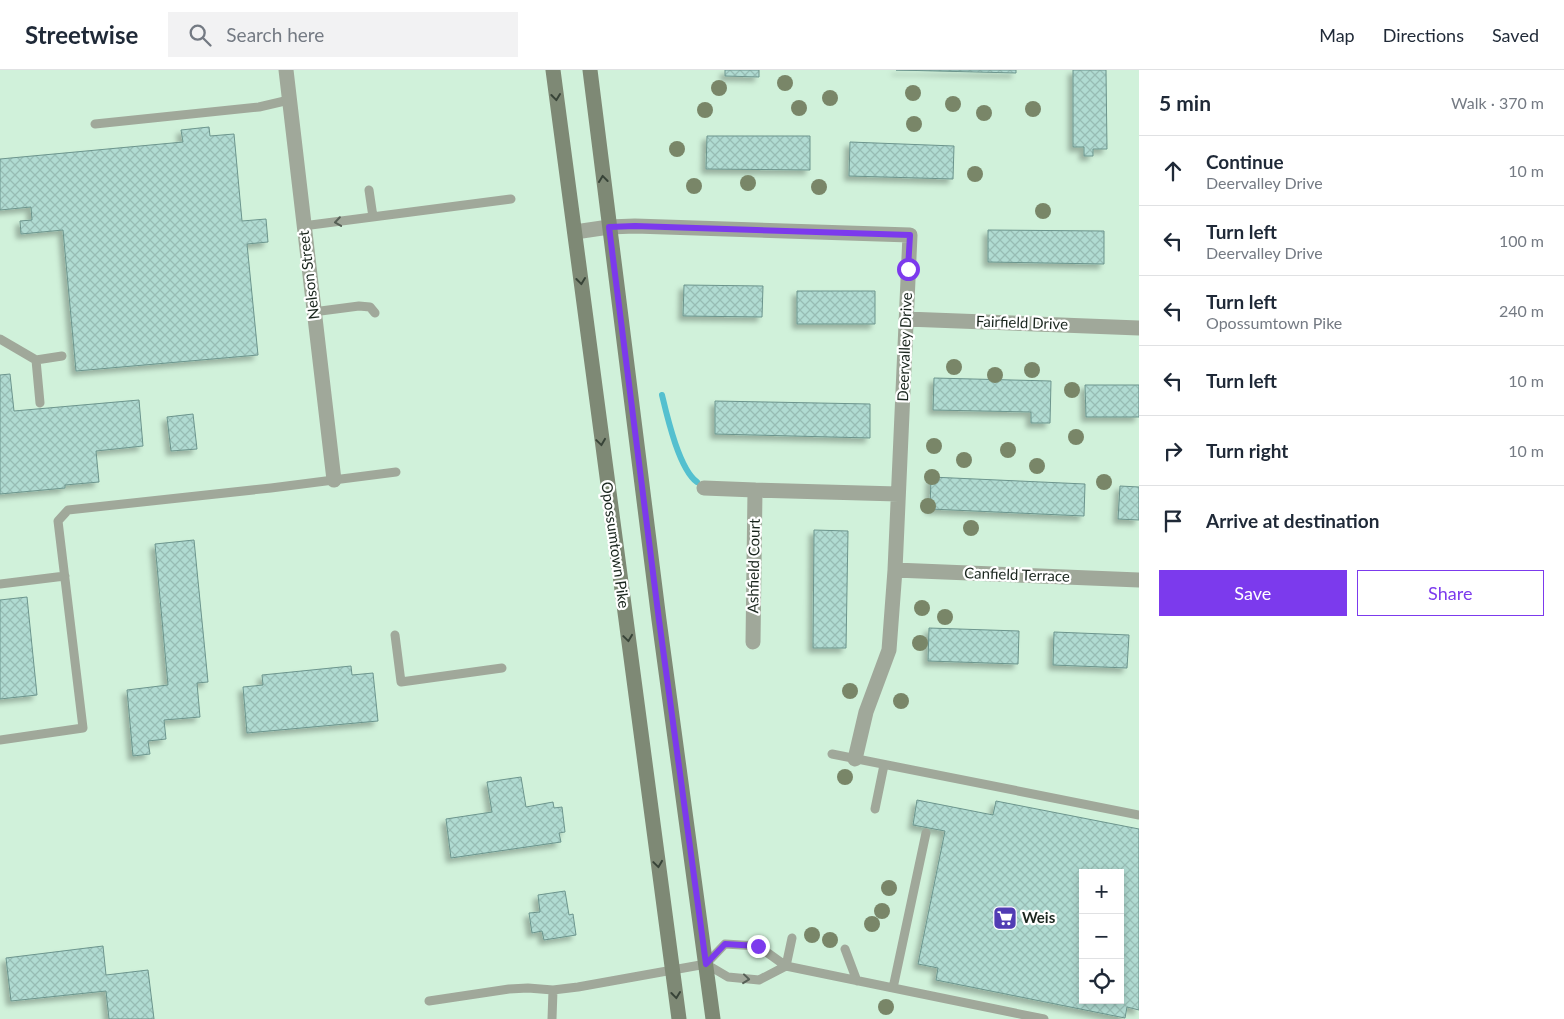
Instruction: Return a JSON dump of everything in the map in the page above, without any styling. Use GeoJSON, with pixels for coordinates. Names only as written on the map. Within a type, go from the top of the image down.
{"type":"FeatureCollection","features":[{"type":"Feature","properties":{"kind":"main road","name":"Opossumtown Pike"},"geometry":{"type":"LineString","coordinates":[[553,70],[679,1019]]}},
{"type":"Feature","properties":{"kind":"main road"},"geometry":{"type":"LineString","coordinates":[[590,70],[659,620],[713,1019]]}},
{"type":"Feature","properties":{"kind":"street","name":"Nelson Street"},"geometry":{"type":"LineString","coordinates":[[286,70],[334,480]]}},
{"type":"Feature","properties":{"kind":"street","name":"Deervalley Drive"},"geometry":{"type":"LineString","coordinates":[[575,232],[609,227],[635,226],[910,235],[895,570],[889,650],[866,712],[855,759]]}},
{"type":"Feature","properties":{"kind":"street","name":"Fairfield Drive"},"geometry":{"type":"LineString","coordinates":[[906,319],[1139,328]]}},
{"type":"Feature","properties":{"kind":"street"},"geometry":{"type":"LineString","coordinates":[[704,488],[898,494]]}},
{"type":"Feature","properties":{"kind":"street","name":"Ashfield Court"},"geometry":{"type":"LineString","coordinates":[[752,642],[755,490]]}},
{"type":"Feature","properties":{"kind":"street","name":"Canfield Terrace"},"geometry":{"type":"LineString","coordinates":[[895,570],[1139,580]]}},
{"type":"Feature","properties":{"kind":"lane"},"geometry":{"type":"LineString","coordinates":[[95,124],[259,107],[289,100]]}},
{"type":"Feature","properties":{"kind":"lane"},"geometry":{"type":"LineString","coordinates":[[369,190],[373,217]]}},
{"type":"Feature","properties":{"kind":"lane"},"geometry":{"type":"LineString","coordinates":[[303,226],[511,199]]}},
{"type":"Feature","properties":{"kind":"lane"},"geometry":{"type":"LineString","coordinates":[[314,312],[359,306],[370,307],[375,312]]}},
{"type":"Feature","properties":{"kind":"lane"},"geometry":{"type":"LineString","coordinates":[[0,339],[36,360],[62,356]]}},
{"type":"Feature","properties":{"kind":"lane"},"geometry":{"type":"LineString","coordinates":[[36,360],[40,403]]}},
{"type":"Feature","properties":{"kind":"lane"},"geometry":{"type":"LineString","coordinates":[[0,740],[83,728],[58,521],[68,510],[396,472]]}},
{"type":"Feature","properties":{"kind":"lane"},"geometry":{"type":"LineString","coordinates":[[0,584],[65,576]]}},
{"type":"Feature","properties":{"kind":"lane"},"geometry":{"type":"LineString","coordinates":[[395,635],[401,682],[502,668]]}},
{"type":"Feature","properties":{"kind":"lane"},"geometry":{"type":"LineString","coordinates":[[832,754],[1139,815]]}},
{"type":"Feature","properties":{"kind":"lane"},"geometry":{"type":"LineString","coordinates":[[875,809],[884,764]]}},
{"type":"Feature","properties":{"kind":"lane"},"geometry":{"type":"LineString","coordinates":[[893,988],[926,832]]}},
{"type":"Feature","properties":{"kind":"lane"},"geometry":{"type":"LineString","coordinates":[[786,966],[792,938]]}},
{"type":"Feature","properties":{"kind":"lane"},"geometry":{"type":"LineString","coordinates":[[429,1001],[509,989],[553,990],[578,987],[706,964],[725,944],[758,946],[786,966],[1044,1019]]}},
{"type":"Feature","properties":{"kind":"lane"},"geometry":{"type":"LineString","coordinates":[[845,949],[857,981]]}},
{"type":"Feature","properties":{"kind":"lane"},"geometry":{"type":"LineString","coordinates":[[706,964],[728,977],[759,980],[786,966]]}},
{"type":"Feature","properties":{"kind":"lane"},"geometry":{"type":"LineString","coordinates":[[552,1019],[553,990]]}},
{"type":"Feature","properties":{"kind":"building"},"geometry":{"type":"Polygon","coordinates":[[[725,70],[759,70],[759,77],[725,76],[725,70]]]}},
{"type":"Feature","properties":{"kind":"building"},"geometry":{"type":"Polygon","coordinates":[[[896,70],[1016,70],[1016,73],[896,70]]]}},
{"type":"Feature","properties":{"kind":"building"},"geometry":{"type":"Polygon","coordinates":[[[1073,70],[1106,70],[1107,149],[1093,149],[1093,156],[1084,156],[1084,147],[1073,147],[1073,70]]]}},
{"type":"Feature","properties":{"kind":"building"},"geometry":{"type":"Polygon","coordinates":[[[209,127],[210,136],[234,134],[242,221],[266,219],[268,242],[247,244],[258,355],[76,371],[63,230],[21,234],[20,221],[32,220],[31,207],[0,210],[0,159],[183,142],[181,130],[209,127]]]}},
{"type":"Feature","properties":{"kind":"building"},"geometry":{"type":"Polygon","coordinates":[[[707,136],[810,136],[810,170],[706,169],[707,136]]]}},
{"type":"Feature","properties":{"kind":"building"},"geometry":{"type":"Polygon","coordinates":[[[850,142],[954,146],[953,179],[849,176],[850,142]]]}},
{"type":"Feature","properties":{"kind":"building"},"geometry":{"type":"Polygon","coordinates":[[[988,230],[1104,231],[1104,264],[988,262],[988,230]]]}},
{"type":"Feature","properties":{"kind":"building"},"geometry":{"type":"Polygon","coordinates":[[[684,285],[763,286],[762,317],[683,316],[684,285]]]}},
{"type":"Feature","properties":{"kind":"building"},"geometry":{"type":"Polygon","coordinates":[[[797,291],[875,291],[875,324],[797,324],[797,291]]]}},
{"type":"Feature","properties":{"kind":"building"},"geometry":{"type":"Polygon","coordinates":[[[10,374],[14,411],[139,400],[143,446],[96,451],[99,482],[65,485],[65,488],[0,494],[0,375],[10,374]]]}},
{"type":"Feature","properties":{"kind":"building"},"geometry":{"type":"Polygon","coordinates":[[[934,378],[1051,381],[1050,423],[1031,423],[1031,412],[933,410],[934,378]]]}},
{"type":"Feature","properties":{"kind":"building"},"geometry":{"type":"Polygon","coordinates":[[[1085,385],[1139,385],[1139,417],[1086,417],[1085,385]]]}},
{"type":"Feature","properties":{"kind":"building"},"geometry":{"type":"Polygon","coordinates":[[[715,401],[870,404],[870,438],[715,434],[715,401]]]}},
{"type":"Feature","properties":{"kind":"building"},"geometry":{"type":"Polygon","coordinates":[[[193,414],[197,449],[171,451],[167,417],[193,414]]]}},
{"type":"Feature","properties":{"kind":"building"},"geometry":{"type":"Polygon","coordinates":[[[931,477],[1085,484],[1084,516],[930,509],[931,477]]]}},
{"type":"Feature","properties":{"kind":"building"},"geometry":{"type":"Polygon","coordinates":[[[1120,486],[1139,487],[1139,520],[1118,519],[1120,486]]]}},
{"type":"Feature","properties":{"kind":"building"},"geometry":{"type":"Polygon","coordinates":[[[814,530],[848,531],[846,648],[813,648],[814,530]]]}},
{"type":"Feature","properties":{"kind":"building"},"geometry":{"type":"Polygon","coordinates":[[[194,540],[208,682],[197,683],[200,717],[164,720],[166,739],[148,741],[150,754],[133,756],[127,690],[168,685],[155,544],[194,540]]]}},
{"type":"Feature","properties":{"kind":"building"},"geometry":{"type":"Polygon","coordinates":[[[27,597],[37,695],[0,699],[0,600],[27,597]]]}},
{"type":"Feature","properties":{"kind":"building"},"geometry":{"type":"Polygon","coordinates":[[[929,628],[1019,631],[1018,664],[928,661],[929,628]]]}},
{"type":"Feature","properties":{"kind":"building"},"geometry":{"type":"Polygon","coordinates":[[[1054,632],[1129,635],[1127,668],[1053,665],[1054,632]]]}},
{"type":"Feature","properties":{"kind":"building"},"geometry":{"type":"Polygon","coordinates":[[[351,666],[352,675],[373,673],[378,721],[247,733],[243,687],[263,685],[262,675],[351,666]]]}},
{"type":"Feature","properties":{"kind":"building"},"geometry":{"type":"Polygon","coordinates":[[[521,777],[526,807],[553,802],[554,808],[562,807],[565,832],[559,833],[561,842],[451,858],[446,819],[492,812],[487,782],[521,777]]]}},
{"type":"Feature","properties":{"kind":"building","name":"Weis"},"geometry":{"type":"Polygon","coordinates":[[[917,800],[993,815],[996,801],[1139,829],[1139,1010],[1127,1007],[1125,1018],[936,980],[938,968],[918,964],[945,831],[913,825],[917,800]]]}},
{"type":"Feature","properties":{"kind":"building"},"geometry":{"type":"Polygon","coordinates":[[[565,891],[569,915],[573,914],[576,935],[544,940],[542,931],[532,933],[529,913],[540,912],[538,895],[565,891]]]}},
{"type":"Feature","properties":{"kind":"building"},"geometry":{"type":"Polygon","coordinates":[[[103,946],[106,975],[148,970],[154,1019],[109,1019],[106,991],[11,1001],[6,958],[103,946]]]}},
{"type":"Feature","properties":{"kind":"waterway"},"geometry":{"type":"LineString","coordinates":[[662,395],[679,454],[697,482]]}},
{"type":"Feature","properties":{"kind":"place","name":"Weis"},"geometry":{"type":"Point","coordinates":[1005,918]}},
{"type":"Feature","properties":{"kind":"route"},"geometry":{"type":"LineString","coordinates":[[758,946],[725,944],[706,964],[659,620],[609,227],[635,226],[910,235],[908,269]]}}]}
